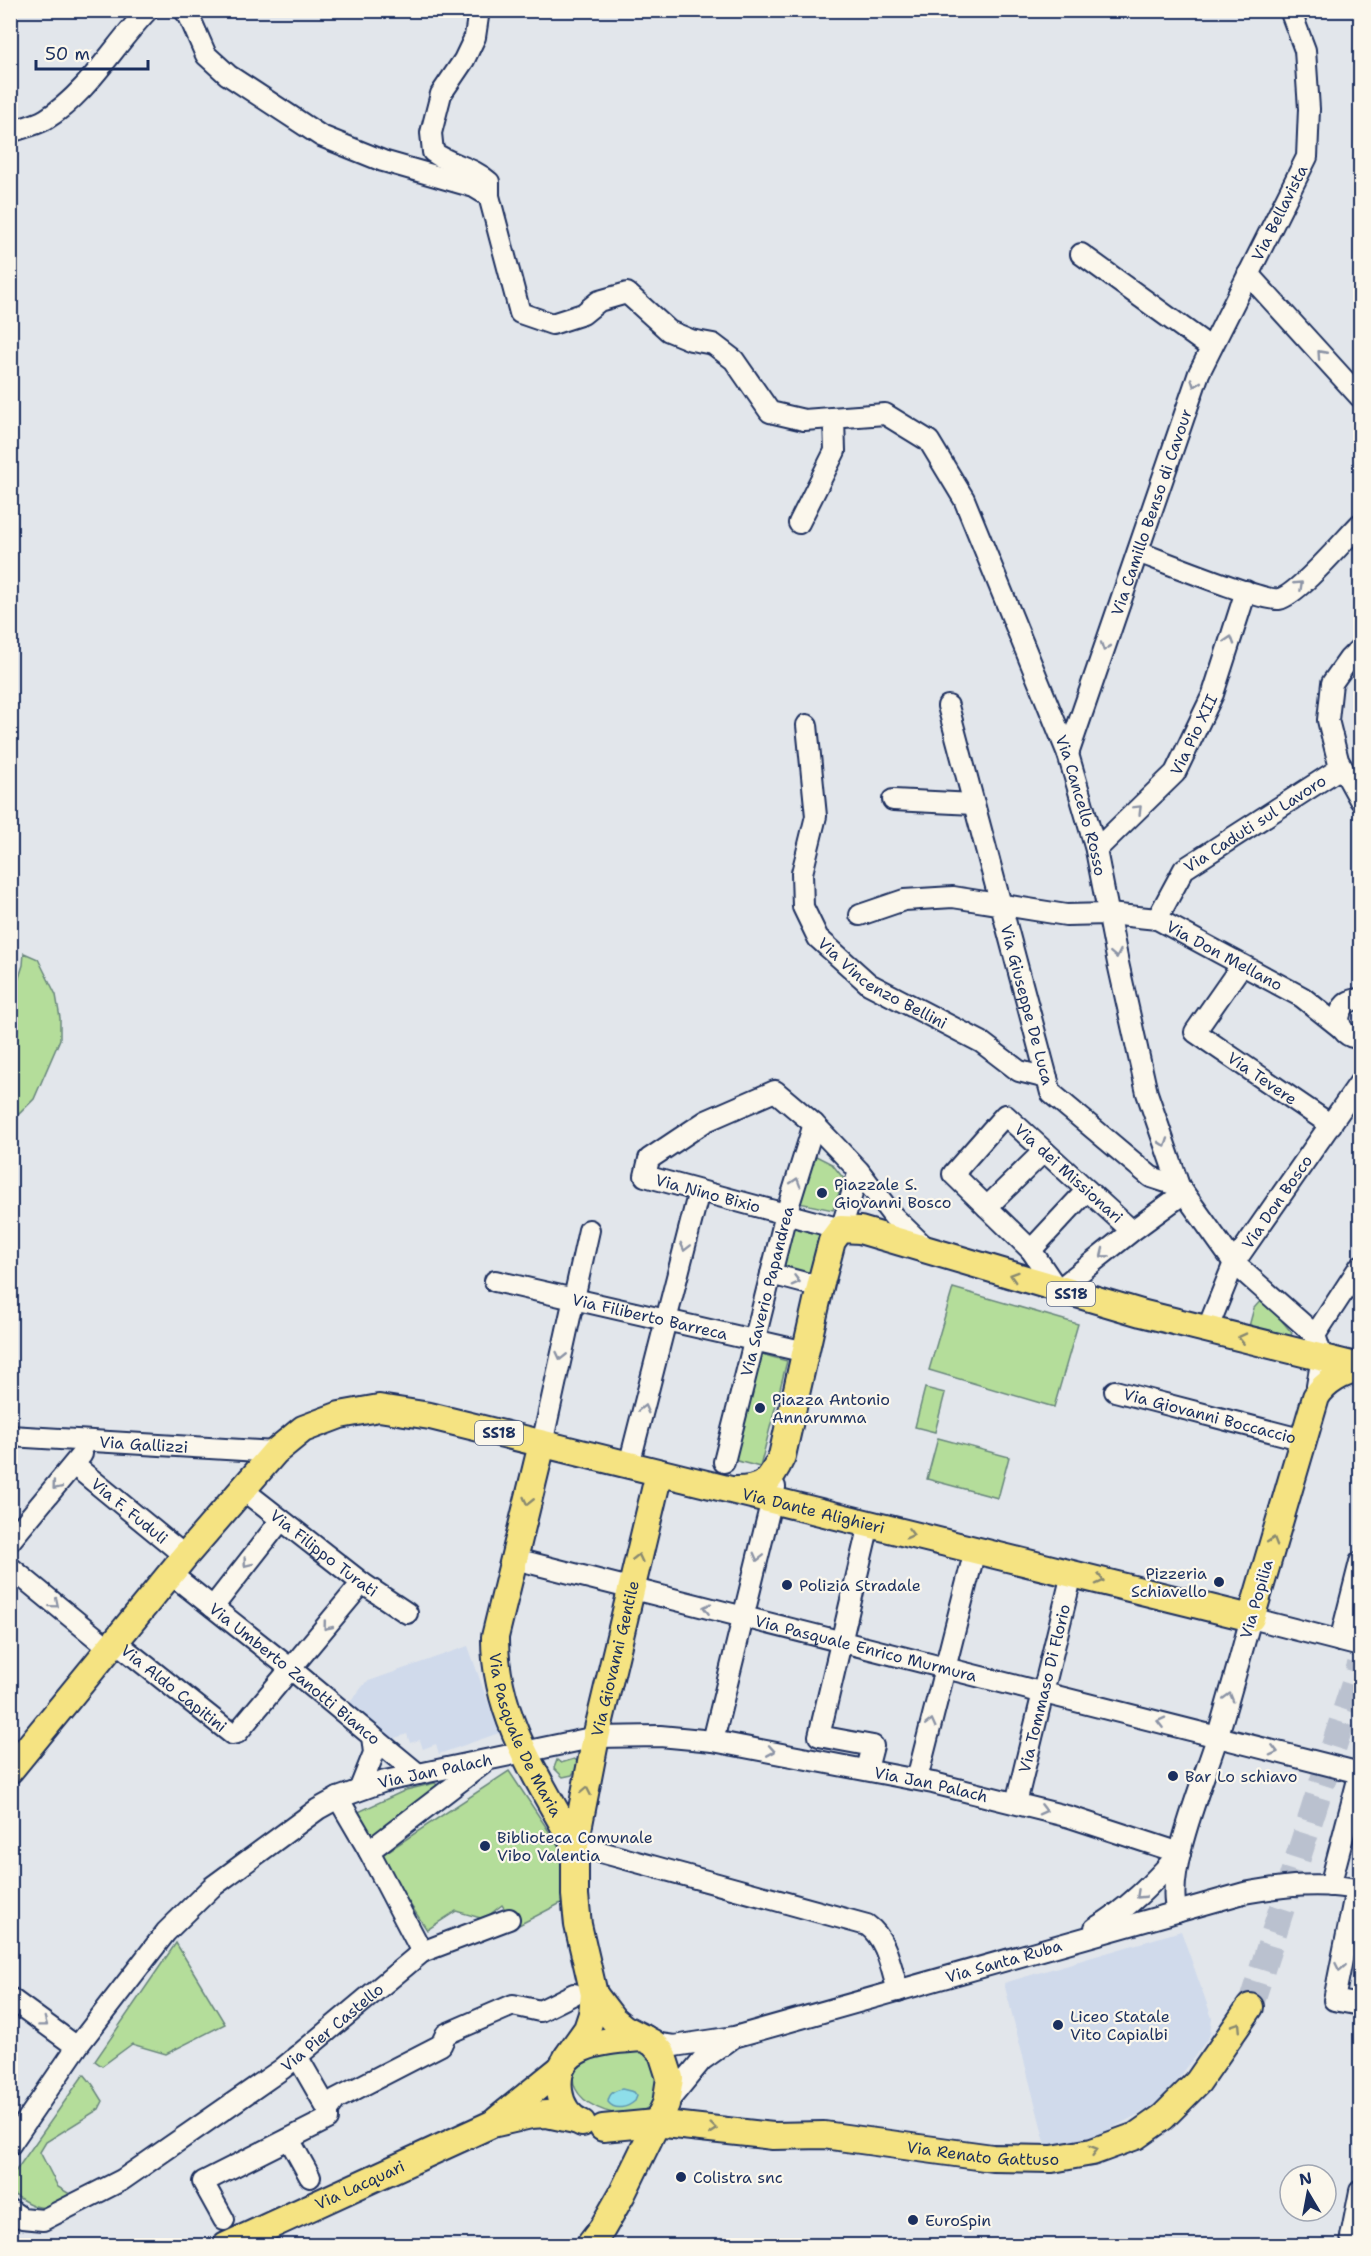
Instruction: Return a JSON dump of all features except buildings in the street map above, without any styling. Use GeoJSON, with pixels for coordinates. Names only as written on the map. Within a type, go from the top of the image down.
{"type":"FeatureCollection","features":[{"type":"Feature","properties":{"kind":"main road","name":"SS18"},"geometry":{"type":"LineString","coordinates":[[841,1229],[860,1230],[1058,1290],[1207,1330],[1289,1349],[1319,1346],[1360,1368]]}},
{"type":"Feature","properties":{"kind":"main road"},"geometry":{"type":"LineString","coordinates":[[730,1490],[750,1490],[764,1484],[775,1471],[782,1456],[832,1241],[841,1229]]}},
{"type":"Feature","properties":{"kind":"main road","name":"SS18"},"geometry":{"type":"LineString","coordinates":[[1317,1392],[1330,1382],[1360,1368]]}},
{"type":"Feature","properties":{"kind":"main road","name":"Via Popilia"},"geometry":{"type":"LineString","coordinates":[[1251,1618],[1317,1392]]}},
{"type":"Feature","properties":{"kind":"main road","name":"Via Dante Alighieri"},"geometry":{"type":"LineString","coordinates":[[275,1452],[303,1429],[340,1415],[379,1408],[430,1416],[1251,1618]]}},
{"type":"Feature","properties":{"kind":"main road","name":"Via Pasquale De Maria"},"geometry":{"type":"LineString","coordinates":[[542,1444],[495,1637],[495,1657],[498,1680],[523,1752],[575,1845]]}},
{"type":"Feature","properties":{"kind":"main road","name":"SS18"},"geometry":{"type":"LineString","coordinates":[[10,1770],[178,1565],[275,1452]]}},
{"type":"Feature","properties":{"kind":"main road","name":"Via Giovanni Gentile"},"geometry":{"type":"LineString","coordinates":[[584,1994],[575,1895],[575,1845],[596,1737],[659,1473]]}},
{"type":"Feature","properties":{"kind":"main road"},"geometry":{"type":"LineString","coordinates":[[584,1994],[624,2028],[649,2040],[667,2065],[670,2091],[635,2168],[596,2240]]}},
{"type":"Feature","properties":{"kind":"main road"},"geometry":{"type":"LineString","coordinates":[[584,1994],[592,2014],[587,2029],[563,2063],[558,2083],[560,2097],[565,2111],[575,2120],[630,2136],[636,2142],[638,2152],[635,2168]]}},
{"type":"Feature","properties":{"kind":"main road","name":"Via Renato Gattuso"},"geometry":{"type":"LineString","coordinates":[[661,2113],[773,2136],[824,2134],[992,2158],[1052,2159],[1092,2152],[1136,2136],[1163,2117],[1198,2082],[1250,2007]]}},
{"type":"Feature","properties":{"kind":"main road"},"geometry":{"type":"LineString","coordinates":[[563,2063],[578,2050],[607,2041],[649,2040]]}},
{"type":"Feature","properties":{"kind":"main road","name":"Via Lacquari"},"geometry":{"type":"LineString","coordinates":[[492,2124],[563,2063]]}},
{"type":"Feature","properties":{"kind":"main road"},"geometry":{"type":"LineString","coordinates":[[603,2128],[661,2113]]}},
{"type":"Feature","properties":{"kind":"main road","name":"Via Lacquari"},"geometry":{"type":"LineString","coordinates":[[225,2233],[492,2124],[531,2115],[547,2114],[575,2120]]}},
{"type":"Feature","properties":{"kind":"street"},"geometry":{"type":"LineString","coordinates":[[10,132],[45,119],[87,84],[148,10]]}},
{"type":"Feature","properties":{"kind":"street"},"geometry":{"type":"LineString","coordinates":[[183,10],[189,16],[206,55],[228,75],[321,136],[383,161],[474,187],[489,196]]}},
{"type":"Feature","properties":{"kind":"street"},"geometry":{"type":"LineString","coordinates":[[479,10],[475,37],[464,60],[441,94],[431,133],[433,152],[446,161],[477,171],[489,182],[489,196],[520,314],[552,324],[583,314],[599,301],[627,293],[669,331],[691,340],[713,344],[734,360],[770,412],[804,420],[834,419],[835,451],[799,524]]}},
{"type":"Feature","properties":{"kind":"street","name":"Via Bellavista"},"geometry":{"type":"LineString","coordinates":[[1248,274],[1307,158],[1309,109],[1305,50],[1290,10]]}},
{"type":"Feature","properties":{"kind":"street"},"geometry":{"type":"LineString","coordinates":[[1081,254],[1211,348]]}},
{"type":"Feature","properties":{"kind":"street"},"geometry":{"type":"LineString","coordinates":[[1248,274],[1360,397]]}},
{"type":"Feature","properties":{"kind":"street","name":"Via Camillo Benso di Cavour"},"geometry":{"type":"LineString","coordinates":[[1068,754],[1199,372],[1248,274]]}},
{"type":"Feature","properties":{"kind":"street","name":"Via Cancello Rosso"},"geometry":{"type":"LineString","coordinates":[[834,419],[885,414],[929,441],[964,499],[1068,754],[1096,850],[1147,1093],[1182,1190]]}},
{"type":"Feature","properties":{"kind":"street"},"geometry":{"type":"LineString","coordinates":[[1138,552],[1246,591],[1278,599],[1293,592],[1360,524]]}},
{"type":"Feature","properties":{"kind":"street","name":"Via Pio XII"},"geometry":{"type":"LineString","coordinates":[[1096,850],[1174,773],[1213,694],[1246,591]]}},
{"type":"Feature","properties":{"kind":"street"},"geometry":{"type":"LineString","coordinates":[[1357,655],[1332,683],[1328,720],[1338,760],[1360,800]]}},
{"type":"Feature","properties":{"kind":"street","name":"Via Giuseppe De Luca"},"geometry":{"type":"LineString","coordinates":[[948,706],[1051,1093],[1151,1176],[1182,1190]]}},
{"type":"Feature","properties":{"kind":"street","name":"Via Vincenzo Bellini"},"geometry":{"type":"LineString","coordinates":[[807,725],[816,816],[802,873],[803,908],[818,938],[869,984],[981,1042],[1019,1071],[1047,1078]]}},
{"type":"Feature","properties":{"kind":"street","name":"Via Caduti sul Lavoro"},"geometry":{"type":"LineString","coordinates":[[1157,919],[1184,869],[1342,767]]}},
{"type":"Feature","properties":{"kind":"street"},"geometry":{"type":"LineString","coordinates":[[893,800],[974,804]]}},
{"type":"Feature","properties":{"kind":"street","name":"Via Don Mellano"},"geometry":{"type":"LineString","coordinates":[[860,915],[904,900],[953,897],[1066,915],[1109,914],[1157,919],[1302,997]]}},
{"type":"Feature","properties":{"kind":"street","name":"Via Tevere"},"geometry":{"type":"LineString","coordinates":[[1241,966],[1195,1032],[1331,1125]]}},
{"type":"Feature","properties":{"kind":"street"},"geometry":{"type":"LineString","coordinates":[[1302,997],[1354,998]]}},
{"type":"Feature","properties":{"kind":"street"},"geometry":{"type":"LineString","coordinates":[[1302,997],[1349,1036],[1360,1038]]}},
{"type":"Feature","properties":{"kind":"street"},"geometry":{"type":"LineString","coordinates":[[1341,1028],[1339,1018],[1354,998]]}},
{"type":"Feature","properties":{"kind":"street","name":"Via Don Bosco"},"geometry":{"type":"LineString","coordinates":[[1207,1330],[1234,1263],[1360,1082]]}},
{"type":"Feature","properties":{"kind":"street","name":"Via Nino Bixio"},"geometry":{"type":"LineString","coordinates":[[814,1124],[775,1091],[697,1127],[649,1158],[645,1176],[841,1229]]}},
{"type":"Feature","properties":{"kind":"street","name":"Via dei Missionari"},"geometry":{"type":"LineString","coordinates":[[987,1207],[953,1174],[1005,1115],[1132,1231]]}},
{"type":"Feature","properties":{"kind":"street"},"geometry":{"type":"LineString","coordinates":[[814,1124],[859,1171],[893,1216],[927,1249]]}},
{"type":"Feature","properties":{"kind":"street","name":"Via Saverio Papandrea"},"geometry":{"type":"LineString","coordinates":[[724,1462],[786,1214],[814,1124]]}},
{"type":"Feature","properties":{"kind":"street"},"geometry":{"type":"LineString","coordinates":[[1044,1150],[987,1207],[1031,1250],[1058,1290],[1182,1190],[1234,1263],[1319,1346]]}},
{"type":"Feature","properties":{"kind":"street"},"geometry":{"type":"LineString","coordinates":[[841,1229],[859,1171]]}},
{"type":"Feature","properties":{"kind":"street"},"geometry":{"type":"LineString","coordinates":[[1031,1250],[1087,1190]]}},
{"type":"Feature","properties":{"kind":"street"},"geometry":{"type":"LineString","coordinates":[[629,1465],[699,1191]]}},
{"type":"Feature","properties":{"kind":"street"},"geometry":{"type":"LineString","coordinates":[[542,1444],[589,1230]]}},
{"type":"Feature","properties":{"kind":"street"},"geometry":{"type":"LineString","coordinates":[[1317,1392],[1319,1346],[1359,1273]]}},
{"type":"Feature","properties":{"kind":"street"},"geometry":{"type":"LineString","coordinates":[[771,1274],[821,1285]]}},
{"type":"Feature","properties":{"kind":"street","name":"Via Filiberto Barreca"},"geometry":{"type":"LineString","coordinates":[[495,1281],[806,1352]]}},
{"type":"Feature","properties":{"kind":"street"},"geometry":{"type":"LineString","coordinates":[[1289,1349],[1308,1363],[1316,1378],[1317,1392]]}},
{"type":"Feature","properties":{"kind":"street","name":"Via Giovanni Boccaccio"},"geometry":{"type":"LineString","coordinates":[[1115,1391],[1304,1440]]}},
{"type":"Feature","properties":{"kind":"street","name":"Via Gallizzi"},"geometry":{"type":"LineString","coordinates":[[10,1436],[275,1452]]}},
{"type":"Feature","properties":{"kind":"street"},"geometry":{"type":"LineString","coordinates":[[10,1541],[93,1441]]}},
{"type":"Feature","properties":{"kind":"street"},"geometry":{"type":"LineString","coordinates":[[713,1741],[782,1456]]}},
{"type":"Feature","properties":{"kind":"street"},"geometry":{"type":"LineString","coordinates":[[782,1456],[782,1475],[787,1492],[797,1503],[808,1509]]}},
{"type":"Feature","properties":{"kind":"street","name":"Via F. Fuduli"},"geometry":{"type":"LineString","coordinates":[[74,1465],[178,1565]]}},
{"type":"Feature","properties":{"kind":"street","name":"Via Filippo Turati"},"geometry":{"type":"LineString","coordinates":[[242,1489],[362,1583],[407,1613]]}},
{"type":"Feature","properties":{"kind":"street"},"geometry":{"type":"LineString","coordinates":[[213,1607],[281,1520]]}},
{"type":"Feature","properties":{"kind":"street"},"geometry":{"type":"LineString","coordinates":[[867,1769],[873,1746],[819,1736],[869,1524]]}},
{"type":"Feature","properties":{"kind":"street"},"geometry":{"type":"LineString","coordinates":[[917,1779],[975,1550]]}},
{"type":"Feature","properties":{"kind":"street","name":"Via Pasquale Enrico Murmura"},"geometry":{"type":"LineString","coordinates":[[515,1559],[1360,1772]]}},
{"type":"Feature","properties":{"kind":"street"},"geometry":{"type":"LineString","coordinates":[[1340,1641],[1360,1562]]}},
{"type":"Feature","properties":{"kind":"street","name":"Via Umberto Zanotti Bianco"},"geometry":{"type":"LineString","coordinates":[[178,1565],[213,1607],[291,1669],[378,1746],[418,1774]]}},
{"type":"Feature","properties":{"kind":"street","name":"Via Aldo Capitini"},"geometry":{"type":"LineString","coordinates":[[10,1567],[232,1734],[237,1732],[291,1669]]}},
{"type":"Feature","properties":{"kind":"street","name":"Via Tommaso Di Florio"},"geometry":{"type":"LineString","coordinates":[[1016,1803],[1072,1574]]}},
{"type":"Feature","properties":{"kind":"street"},"geometry":{"type":"LineString","coordinates":[[291,1669],[362,1583]]}},
{"type":"Feature","properties":{"kind":"street","name":"Via Dante Alighieri"},"geometry":{"type":"LineString","coordinates":[[1251,1618],[1360,1646]]}},
{"type":"Feature","properties":{"kind":"street","name":"Via Popilia"},"geometry":{"type":"LineString","coordinates":[[1177,1912],[1174,1887],[1180,1853],[1251,1618]]}},
{"type":"Feature","properties":{"kind":"street","name":"Via Jan Palach"},"geometry":{"type":"LineString","coordinates":[[10,2145],[18,2118],[166,1932],[212,1887],[318,1809],[360,1788],[387,1780],[596,1737],[660,1736],[713,1741],[917,1779],[1070,1817],[1180,1853]]}},
{"type":"Feature","properties":{"kind":"street"},"geometry":{"type":"LineString","coordinates":[[378,1746],[387,1780]]}},
{"type":"Feature","properties":{"kind":"street"},"geometry":{"type":"LineString","coordinates":[[360,1788],[378,1746]]}},
{"type":"Feature","properties":{"kind":"street"},"geometry":{"type":"LineString","coordinates":[[369,1851],[488,1759]]}},
{"type":"Feature","properties":{"kind":"street"},"geometry":{"type":"LineString","coordinates":[[1330,1886],[1360,1772]]}},
{"type":"Feature","properties":{"kind":"street"},"geometry":{"type":"LineString","coordinates":[[338,1798],[369,1851],[422,1952]]}},
{"type":"Feature","properties":{"kind":"street"},"geometry":{"type":"LineString","coordinates":[[575,1845],[867,1925],[876,1931],[882,1941],[898,1991]]}},
{"type":"Feature","properties":{"kind":"street"},"geometry":{"type":"LineString","coordinates":[[1065,1944],[1121,1912],[1144,1893],[1180,1853]]}},
{"type":"Feature","properties":{"kind":"street","name":"Via Santa Ruba"},"geometry":{"type":"LineString","coordinates":[[649,2040],[674,2046],[734,2037],[1244,1893],[1274,1887],[1330,1886],[1358,1889]]}},
{"type":"Feature","properties":{"kind":"street"},"geometry":{"type":"LineString","coordinates":[[1358,1889],[1334,2000],[1360,2005]]}},
{"type":"Feature","properties":{"kind":"street","name":"Via Pier Castello"},"geometry":{"type":"LineString","coordinates":[[10,2210],[22,2218],[43,2220],[122,2180],[282,2069],[422,1952],[509,1919]]}},
{"type":"Feature","properties":{"kind":"street"},"geometry":{"type":"LineString","coordinates":[[328,2110],[336,2099],[441,2045],[446,2034],[513,2006],[540,2012],[584,1994]]}},
{"type":"Feature","properties":{"kind":"street"},"geometry":{"type":"LineString","coordinates":[[10,1998],[76,2047]]}},
{"type":"Feature","properties":{"kind":"street","name":"Via Santa Ruba"},"geometry":{"type":"LineString","coordinates":[[661,2113],[702,2060],[734,2037]]}},
{"type":"Feature","properties":{"kind":"street"},"geometry":{"type":"LineString","coordinates":[[225,2233],[203,2182],[328,2119],[328,2110],[297,2056]]}},
{"type":"Feature","properties":{"kind":"street"},"geometry":{"type":"LineString","coordinates":[[289,2139],[310,2177]]}},
{"type":"Feature","properties":{"kind":"street"},"geometry":{"type":"LineString","coordinates":[[1351,2237],[1360,2191]]}},
{"type":"Feature","properties":{"kind":"shaded area"},"geometry":{"type":"Polygon","coordinates":[[[468,1646],[499,1733],[439,1754],[436,1744],[423,1749],[420,1740],[410,1743],[407,1734],[392,1739],[348,1705],[366,1682],[468,1646]]]}},
{"type":"Feature","properties":{"kind":"shaded area"},"geometry":{"type":"Polygon","coordinates":[[[1181,1931],[1212,2018],[1210,2035],[1162,2102],[1089,2140],[1046,2146],[1004,1983],[1181,1931]]]}},
{"type":"Feature","properties":{"kind":"green space"},"geometry":{"type":"Polygon","coordinates":[[[24,953],[38,959],[56,995],[60,1018],[60,1039],[34,1099],[19,1114],[11,1117],[11,1003],[23,965],[24,953]]]}},
{"type":"Feature","properties":{"kind":"green space"},"geometry":{"type":"Polygon","coordinates":[[[814,1155],[832,1164],[844,1179],[833,1210],[799,1203],[814,1155]]]}},
{"type":"Feature","properties":{"kind":"green space"},"geometry":{"type":"Polygon","coordinates":[[[794,1225],[826,1234],[815,1274],[783,1265],[794,1225]]]}},
{"type":"Feature","properties":{"kind":"green space"},"geometry":{"type":"Polygon","coordinates":[[[953,1288],[1078,1324],[1054,1407],[929,1370],[953,1288]]]}},
{"type":"Feature","properties":{"kind":"green space"},"geometry":{"type":"Polygon","coordinates":[[[1263,1298],[1292,1333],[1290,1337],[1248,1330],[1254,1308],[1263,1298]]]}},
{"type":"Feature","properties":{"kind":"green space"},"geometry":{"type":"Polygon","coordinates":[[[757,1353],[787,1361],[760,1467],[730,1459],[757,1353]]]}},
{"type":"Feature","properties":{"kind":"green space"},"geometry":{"type":"Polygon","coordinates":[[[925,1388],[945,1393],[935,1432],[915,1427],[925,1388]]]}},
{"type":"Feature","properties":{"kind":"green space"},"geometry":{"type":"Polygon","coordinates":[[[938,1438],[1009,1457],[998,1498],[927,1479],[938,1438]]]}},
{"type":"Feature","properties":{"kind":"green space"},"geometry":{"type":"Polygon","coordinates":[[[574,1759],[578,1761],[578,1766],[572,1775],[563,1777],[554,1768],[557,1760],[561,1763],[574,1759]]]}},
{"type":"Feature","properties":{"kind":"green space"},"geometry":{"type":"Polygon","coordinates":[[[509,1771],[564,1854],[563,1902],[517,1926],[502,1905],[484,1919],[456,1911],[427,1930],[379,1857],[509,1771]]]}},
{"type":"Feature","properties":{"kind":"green space"},"geometry":{"type":"Polygon","coordinates":[[[435,1783],[441,1789],[369,1841],[354,1814],[406,1790],[435,1783]]]}},
{"type":"Feature","properties":{"kind":"green space"},"geometry":{"type":"Polygon","coordinates":[[[176,1943],[225,2024],[166,2054],[132,2044],[102,2066],[95,2061],[176,1943]]]}},
{"type":"Feature","properties":{"kind":"green space"},"geometry":{"type":"Polygon","coordinates":[[[604,2049],[651,2050],[661,2078],[652,2103],[642,2111],[628,2114],[613,2113],[597,2108],[584,2099],[576,2089],[573,2076],[580,2062],[604,2049]]]}},
{"type":"Feature","properties":{"kind":"green space"},"geometry":{"type":"Polygon","coordinates":[[[84,2074],[103,2101],[99,2109],[46,2142],[40,2152],[58,2187],[73,2196],[47,2207],[29,2204],[11,2193],[10,2179],[84,2074]]]}},
{"type":"Feature","properties":{"kind":"water"},"geometry":{"type":"Polygon","coordinates":[[[622,2089],[634,2092],[637,2096],[635,2101],[621,2108],[614,2107],[608,2102],[611,2094],[622,2089]]]}},
{"type":"Feature","properties":{"kind":"tunnel"},"geometry":{"type":"LineString","coordinates":[[1250,2007],[1360,1665]]}},
{"type":"Feature","properties":{"kind":"place","name":"Piazzale S. Giovanni Bosco"},"geometry":{"type":"Point","coordinates":[822,1193]}},
{"type":"Feature","properties":{"kind":"place","name":"Piazza Antonio Annarumma"},"geometry":{"type":"Point","coordinates":[760,1408]}},
{"type":"Feature","properties":{"kind":"place","name":"Pizzeria Schiavello"},"geometry":{"type":"Point","coordinates":[1219,1582]}},
{"type":"Feature","properties":{"kind":"place","name":"Polizia Stradale"},"geometry":{"type":"Point","coordinates":[787,1585]}},
{"type":"Feature","properties":{"kind":"place","name":"Bar Lo schiavo"},"geometry":{"type":"Point","coordinates":[1173,1776]}},
{"type":"Feature","properties":{"kind":"place","name":"Biblioteca Comunale Vibo Valentia"},"geometry":{"type":"Point","coordinates":[485,1846]}},
{"type":"Feature","properties":{"kind":"place","name":"Liceo Statale Vito Capialbi"},"geometry":{"type":"Point","coordinates":[1058,2025]}},
{"type":"Feature","properties":{"kind":"place","name":"Colistra snc"},"geometry":{"type":"Point","coordinates":[681,2177]}},
{"type":"Feature","properties":{"kind":"place","name":"EuroSpin"},"geometry":{"type":"Point","coordinates":[913,2220]}}]}
